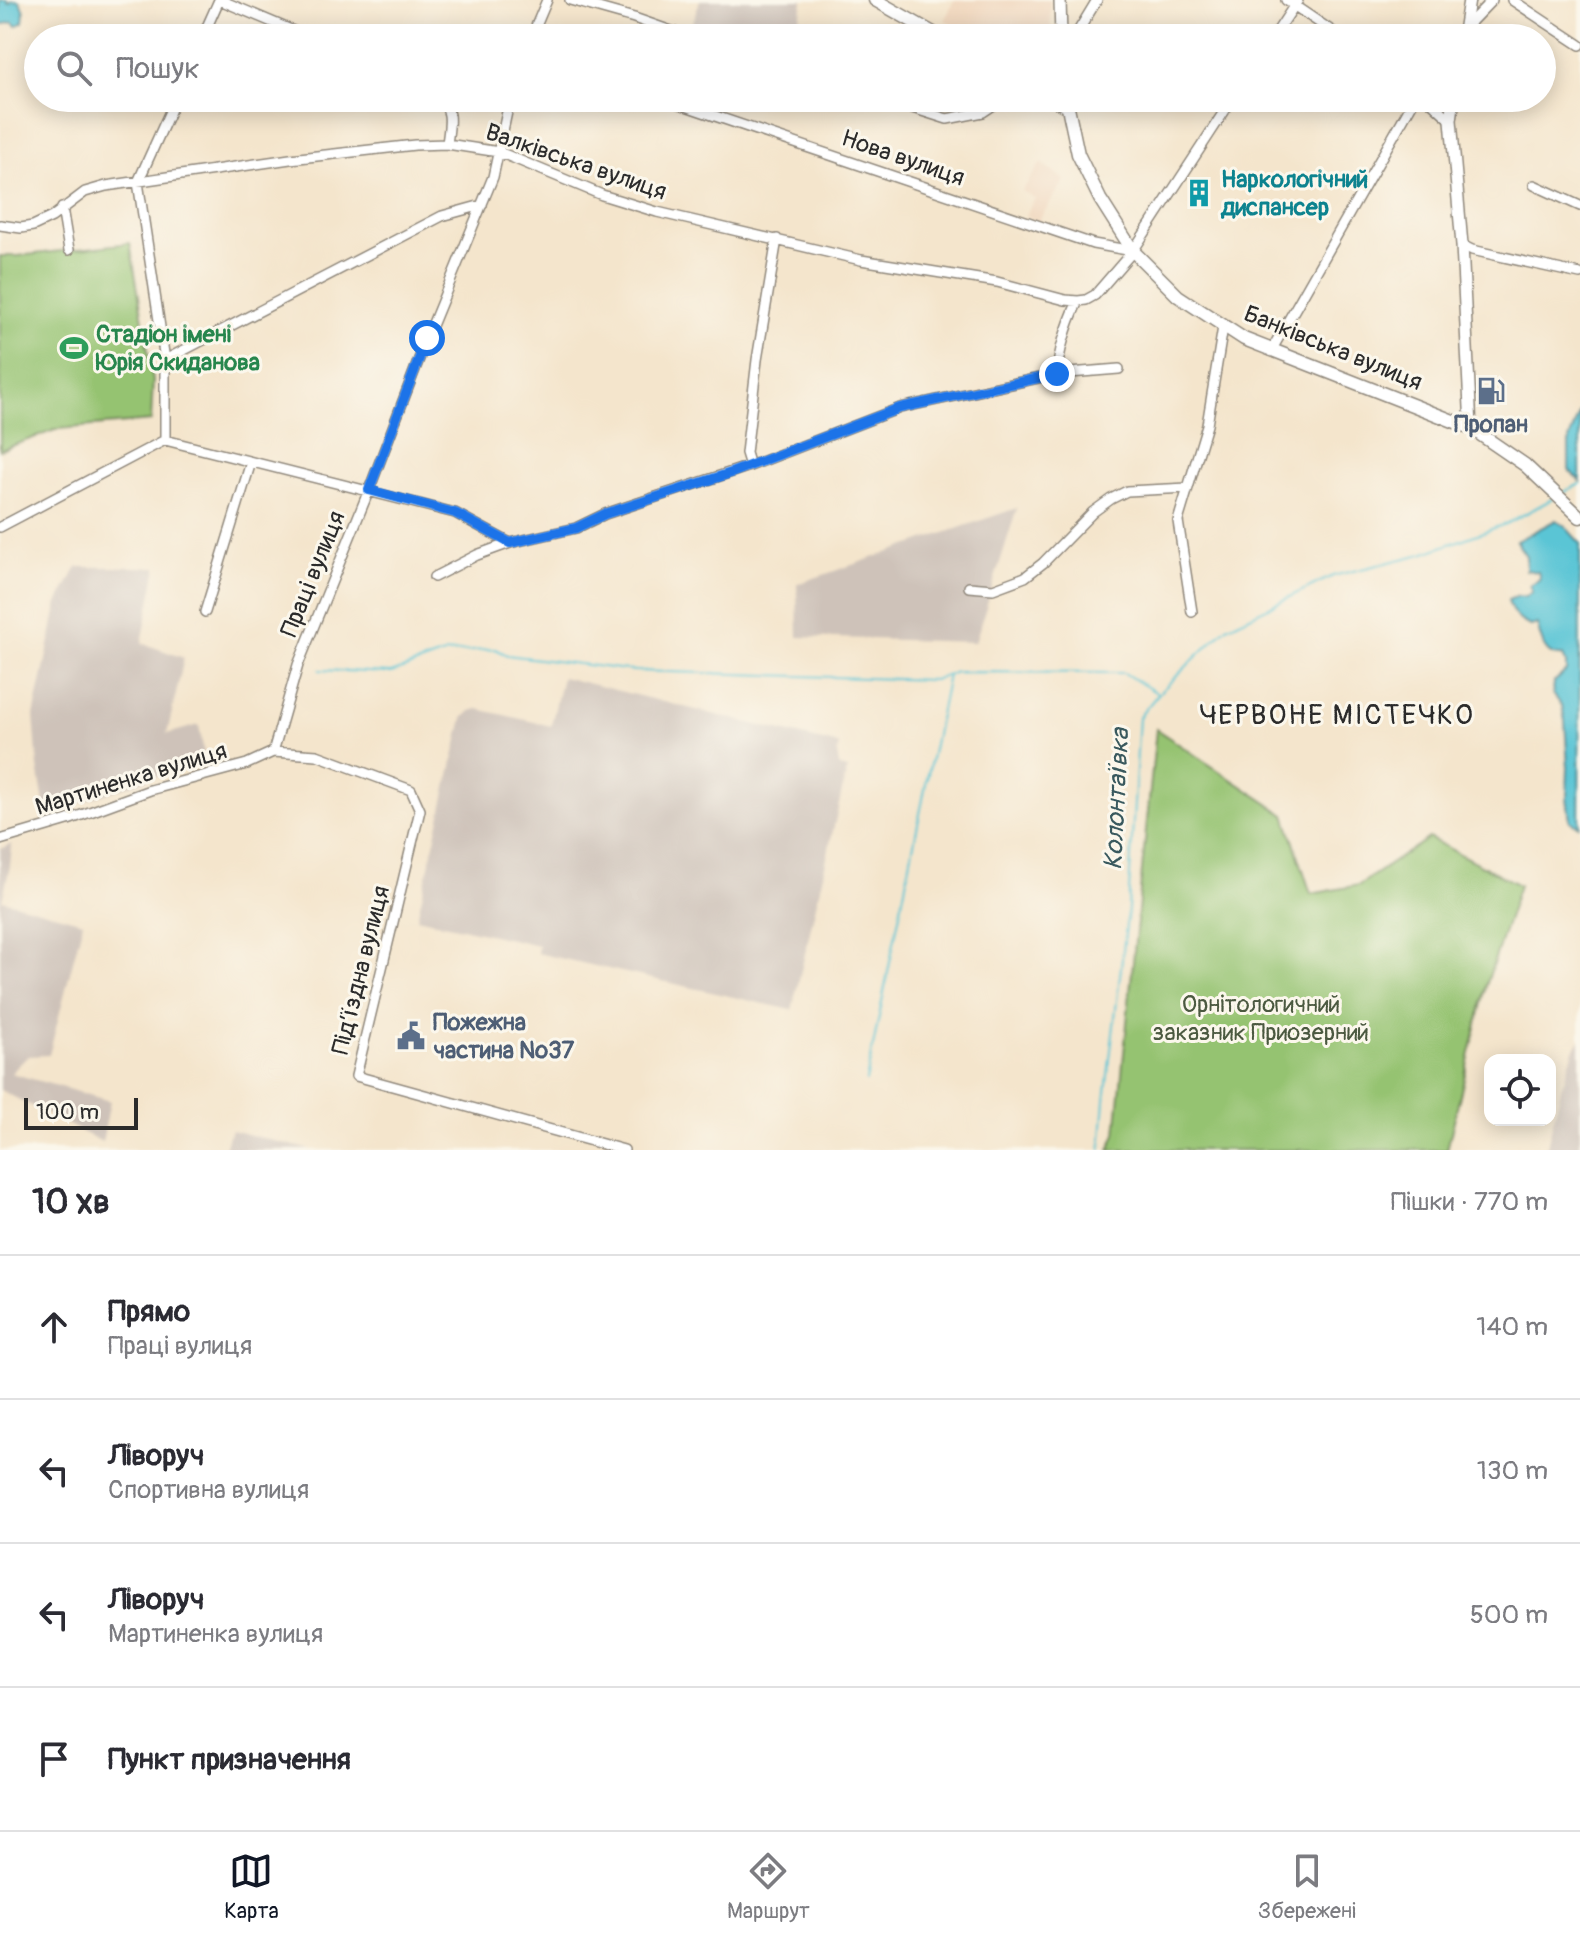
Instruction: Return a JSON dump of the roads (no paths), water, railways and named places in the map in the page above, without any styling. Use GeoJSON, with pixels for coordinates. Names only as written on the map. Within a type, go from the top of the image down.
{"type":"FeatureCollection","features":[{"type":"Feature","properties":{"kind":"main road"},"geometry":{"type":"LineString","coordinates":[[875,0],[917,24]]}},
{"type":"Feature","properties":{"kind":"main road","name":"Банківська вулиця"},"geometry":{"type":"LineString","coordinates":[[1069,112],[1078,154],[1100,199],[1133,251],[1178,296],[1244,339],[1471,428],[1525,465],[1577,514]]}},
{"type":"Feature","properties":{"kind":"street"},"geometry":{"type":"LineString","coordinates":[[209,24],[220,0],[277,24]]}},
{"type":"Feature","properties":{"kind":"street"},"geometry":{"type":"LineString","coordinates":[[537,24],[547,0]]}},
{"type":"Feature","properties":{"kind":"street"},"geometry":{"type":"LineString","coordinates":[[570,0],[651,24]]}},
{"type":"Feature","properties":{"kind":"street"},"geometry":{"type":"LineString","coordinates":[[1060,0],[1061,24]]}},
{"type":"Feature","properties":{"kind":"street"},"geometry":{"type":"LineString","coordinates":[[1082,24],[1097,0]]}},
{"type":"Feature","properties":{"kind":"street"},"geometry":{"type":"LineString","coordinates":[[1465,24],[1469,0]]}},
{"type":"Feature","properties":{"kind":"street"},"geometry":{"type":"LineString","coordinates":[[1472,24],[1492,0]]}},
{"type":"Feature","properties":{"kind":"street"},"geometry":{"type":"LineString","coordinates":[[1512,0],[1548,24]]}},
{"type":"Feature","properties":{"kind":"street"},"geometry":{"type":"LineString","coordinates":[[1281,24],[1293,2],[1323,24]]}},
{"type":"Feature","properties":{"kind":"street"},"geometry":{"type":"LineString","coordinates":[[1556,29],[1580,45]]}},
{"type":"Feature","properties":{"kind":"street"},"geometry":{"type":"LineString","coordinates":[[165,440],[165,360],[138,182],[170,112]]}},
{"type":"Feature","properties":{"kind":"street"},"geometry":{"type":"LineString","coordinates":[[447,144],[451,117],[449,112]]}},
{"type":"Feature","properties":{"kind":"street","name":"Праці вулиця"},"geometry":{"type":"LineString","coordinates":[[273,752],[298,665],[493,177],[507,112]]}},
{"type":"Feature","properties":{"kind":"street","name":"Нова вулиця"},"geometry":{"type":"LineString","coordinates":[[703,112],[1093,244],[1133,251]]}},
{"type":"Feature","properties":{"kind":"street"},"geometry":{"type":"LineString","coordinates":[[925,112],[947,119],[983,112]]}},
{"type":"Feature","properties":{"kind":"street"},"geometry":{"type":"LineString","coordinates":[[1057,374],[1062,340],[1078,301],[1095,295],[1133,251],[1224,112]]}},
{"type":"Feature","properties":{"kind":"street"},"geometry":{"type":"LineString","coordinates":[[1271,351],[1407,112]]}},
{"type":"Feature","properties":{"kind":"street"},"geometry":{"type":"LineString","coordinates":[[1442,112],[1451,120]]}},
{"type":"Feature","properties":{"kind":"street"},"geometry":{"type":"LineString","coordinates":[[1452,112],[1471,428]]}},
{"type":"Feature","properties":{"kind":"street","name":"Валківська вулиця"},"geometry":{"type":"LineString","coordinates":[[0,225],[33,226],[52,217],[85,192],[106,186],[290,159],[447,144],[499,152],[602,195],[657,212],[861,260],[997,282],[1078,301]]}},
{"type":"Feature","properties":{"kind":"street"},"geometry":{"type":"LineString","coordinates":[[1534,185],[1580,206]]}},
{"type":"Feature","properties":{"kind":"street"},"geometry":{"type":"LineString","coordinates":[[165,360],[442,216],[482,205]]}},
{"type":"Feature","properties":{"kind":"street"},"geometry":{"type":"LineString","coordinates":[[62,208],[69,250]]}},
{"type":"Feature","properties":{"kind":"street"},"geometry":{"type":"LineString","coordinates":[[750,466],[746,453],[757,360],[777,239]]}},
{"type":"Feature","properties":{"kind":"street"},"geometry":{"type":"LineString","coordinates":[[1462,245],[1472,250],[1580,274]]}},
{"type":"Feature","properties":{"kind":"street"},"geometry":{"type":"LineString","coordinates":[[1192,612],[1178,521],[1211,405],[1223,327]]}},
{"type":"Feature","properties":{"kind":"street"},"geometry":{"type":"LineString","coordinates":[[434,577],[477,555],[510,543],[576,528],[605,514],[750,466],[900,408],[1057,374],[1119,369]]}},
{"type":"Feature","properties":{"kind":"street"},"geometry":{"type":"LineString","coordinates":[[0,527],[165,440],[455,513],[510,543]]}},
{"type":"Feature","properties":{"kind":"street"},"geometry":{"type":"LineString","coordinates":[[205,612],[251,462]]}},
{"type":"Feature","properties":{"kind":"street"},"geometry":{"type":"LineString","coordinates":[[969,587],[993,589],[1025,577],[1093,512],[1127,491],[1188,488]]}},
{"type":"Feature","properties":{"kind":"street","name":"Мартиненка вулиця"},"geometry":{"type":"LineString","coordinates":[[0,840],[68,820],[150,790],[247,764],[273,752]]}},
{"type":"Feature","properties":{"kind":"street","name":"Під’їздна вулиця"},"geometry":{"type":"LineString","coordinates":[[273,752],[317,755],[411,790],[420,810],[356,1076],[624,1150]]}},
{"type":"Feature","properties":{"kind":"water"},"geometry":{"type":"Polygon","coordinates":[[[0,0],[7,0],[8,3],[20,1],[24,12],[23,22],[16,26],[13,22],[0,25],[0,0]]]}},
{"type":"Feature","properties":{"kind":"water"},"geometry":{"type":"Polygon","coordinates":[[[1580,411],[1580,481],[1569,470],[1569,440],[1580,411]]]}},
{"type":"Feature","properties":{"kind":"water"},"geometry":{"type":"Polygon","coordinates":[[[1556,520],[1580,543],[1579,826],[1570,821],[1565,721],[1562,706],[1553,694],[1554,682],[1566,671],[1566,663],[1563,656],[1547,651],[1537,624],[1531,626],[1519,619],[1508,600],[1525,597],[1532,592],[1530,585],[1540,579],[1538,572],[1526,570],[1526,556],[1516,541],[1556,520]]]}},
{"type":"Feature","properties":{"kind":"waterway","name":"Колонтаївка"},"geometry":{"type":"LineString","coordinates":[[1563,493],[1580,484]]}},
{"type":"Feature","properties":{"kind":"waterway","name":"Колонтаївка"},"geometry":{"type":"LineString","coordinates":[[1101,1150],[1128,909],[1139,717],[1158,694],[1227,627],[1333,576],[1422,554],[1508,523],[1554,498]]}},
{"type":"Feature","properties":{"kind":"waterway"},"geometry":{"type":"LineString","coordinates":[[320,670],[391,673],[447,653],[496,649],[507,655],[635,671],[933,680],[956,672],[1124,673],[1157,693]]}},
{"type":"Feature","properties":{"kind":"waterway"},"geometry":{"type":"LineString","coordinates":[[866,1081],[948,675]]}},
{"type":"Feature","properties":{"kind":"place","name":"Наркологічний диспансер"},"geometry":{"type":"Point","coordinates":[1199,193]}},
{"type":"Feature","properties":{"kind":"place","name":"Стадiон імені Юрія Скиданова"},"geometry":{"type":"Point","coordinates":[74,348]}},
{"type":"Feature","properties":{"kind":"place","name":"Пропан"},"geometry":{"type":"Point","coordinates":[1491,391]}},
{"type":"Feature","properties":{"kind":"place","name":"Пожежна частина №37"},"geometry":{"type":"Point","coordinates":[411,1036]}},
{"type":"Feature","properties":{"kind":"district","name":"ЧЕРВОНЕ МІСТЕЧКО"},"geometry":{"type":"Point","coordinates":[1337,715]}},
{"type":"Feature","properties":{"kind":"park label","name":"Орнiтологичний заказник Приозерний"},"geometry":{"type":"Point","coordinates":[1261,1018]}}]}
